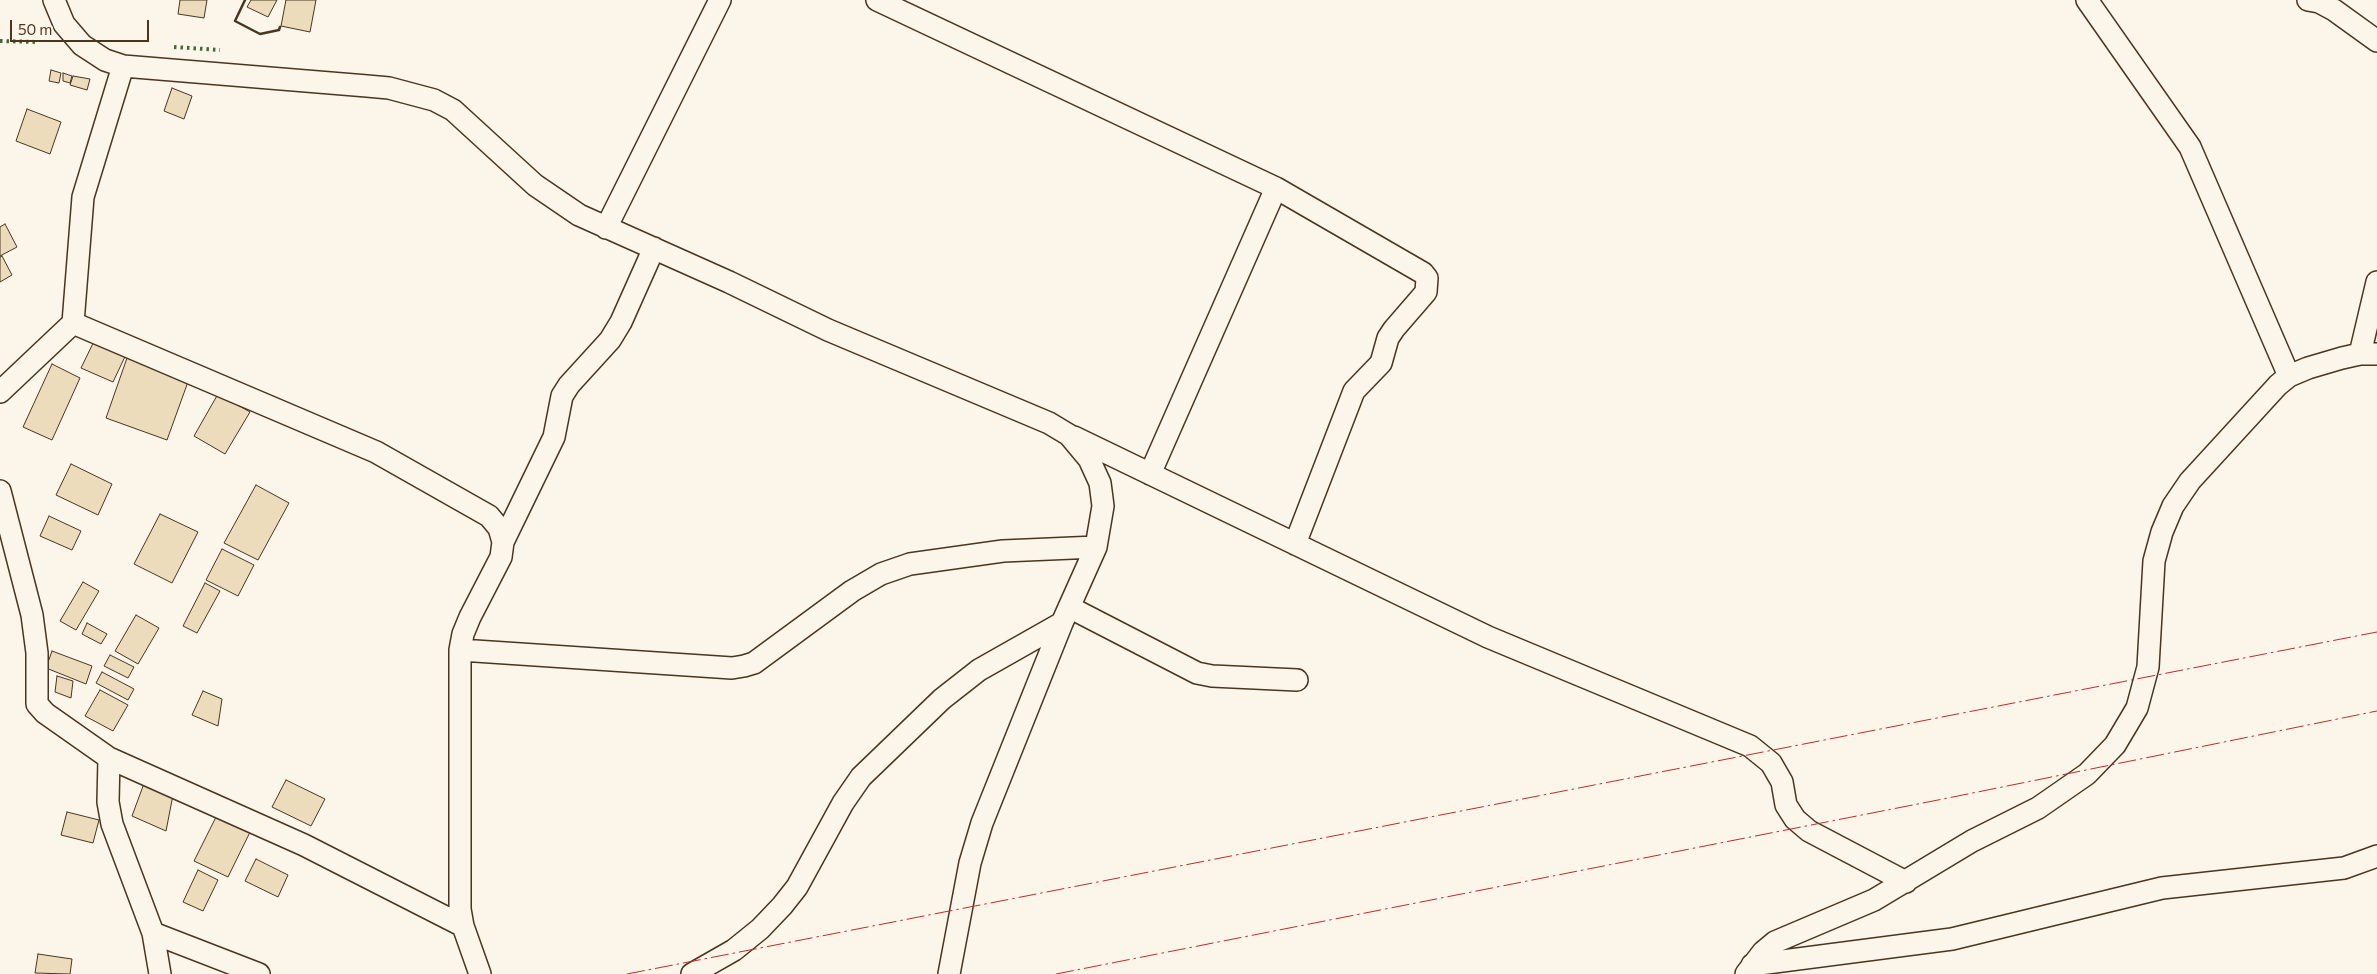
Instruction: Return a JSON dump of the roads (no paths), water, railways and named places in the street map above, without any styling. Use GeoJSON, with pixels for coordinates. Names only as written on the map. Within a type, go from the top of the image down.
{"type":"FeatureCollection","features":[{"type":"Feature","properties":{"kind":"street"},"geometry":{"type":"LineString","coordinates":[[606,228],[720,0]]}},
{"type":"Feature","properties":{"kind":"street"},"geometry":{"type":"LineString","coordinates":[[877,0],[1276,188],[1423,273],[1428,284],[1426,292],[1388,338],[1381,363],[1354,391],[1295,544]]}},
{"type":"Feature","properties":{"kind":"street"},"geometry":{"type":"LineString","coordinates":[[2087,0],[2190,148],[2289,376]]}},
{"type":"Feature","properties":{"kind":"street"},"geometry":{"type":"LineString","coordinates":[[2308,0],[2319,2],[2334,10],[2377,41]]}},
{"type":"Feature","properties":{"kind":"street"},"geometry":{"type":"LineString","coordinates":[[52,1],[64,24],[82,45],[105,60],[123,66],[389,88],[434,100],[453,110],[535,185],[579,214],[606,228],[729,282],[828,330],[1049,422],[1069,435],[1488,637],[1750,746],[1771,763],[1782,782],[1786,804],[1795,819],[1809,831],[1906,882]]}},
{"type":"Feature","properties":{"kind":"street"},"geometry":{"type":"LineString","coordinates":[[0,392],[73,323],[83,197],[123,66]]}},
{"type":"Feature","properties":{"kind":"street"},"geometry":{"type":"LineString","coordinates":[[1150,474],[1276,188]]}},
{"type":"Feature","properties":{"kind":"street"},"geometry":{"type":"LineString","coordinates":[[480,974],[463,926],[459,891],[460,650],[463,634],[501,557],[503,542],[554,437],[562,396],[569,385],[610,340],[621,322],[654,248]]}},
{"type":"Feature","properties":{"kind":"street"},"geometry":{"type":"LineString","coordinates":[[1749,970],[1775,942],[1845,914],[1906,882],[1972,841],[2038,808],[2087,774],[2115,745],[2137,708],[2148,667],[2154,561],[2162,532],[2173,506],[2190,481],[2278,385],[2289,376],[2308,368],[2369,354],[2377,282]]}},
{"type":"Feature","properties":{"kind":"street"},"geometry":{"type":"LineString","coordinates":[[73,323],[376,452],[489,516],[498,528],[503,542]]}},
{"type":"Feature","properties":{"kind":"street"},"geometry":{"type":"LineString","coordinates":[[949,974],[970,863],[982,823],[1065,615],[1096,547],[1103,506],[1100,483],[1089,459],[1069,435]]}},
{"type":"Feature","properties":{"kind":"street"},"geometry":{"type":"LineString","coordinates":[[0,491],[32,615],[37,653],[37,704],[45,713],[109,758],[304,845],[463,926]]}},
{"type":"Feature","properties":{"kind":"street"},"geometry":{"type":"LineString","coordinates":[[460,650],[732,668],[754,663],[852,591],[881,574],[910,564],[1003,551],[1096,547]]}},
{"type":"Feature","properties":{"kind":"street"},"geometry":{"type":"LineString","coordinates":[[1065,615],[1197,673],[1212,676],[1297,680]]}},
{"type":"Feature","properties":{"kind":"street"},"geometry":{"type":"LineString","coordinates":[[692,974],[734,950],[760,929],[782,906],[797,887],[843,803],[861,777],[942,700],[979,670],[1065,615]]}},
{"type":"Feature","properties":{"kind":"street"},"geometry":{"type":"LineString","coordinates":[[109,758],[108,802],[112,824],[153,933],[160,974]]}},
{"type":"Feature","properties":{"kind":"street"},"geometry":{"type":"LineString","coordinates":[[1749,970],[1952,939],[2162,888],[2344,868],[2377,856]]}},
{"type":"Feature","properties":{"kind":"street"},"geometry":{"type":"LineString","coordinates":[[153,933],[259,974]]}}]}
